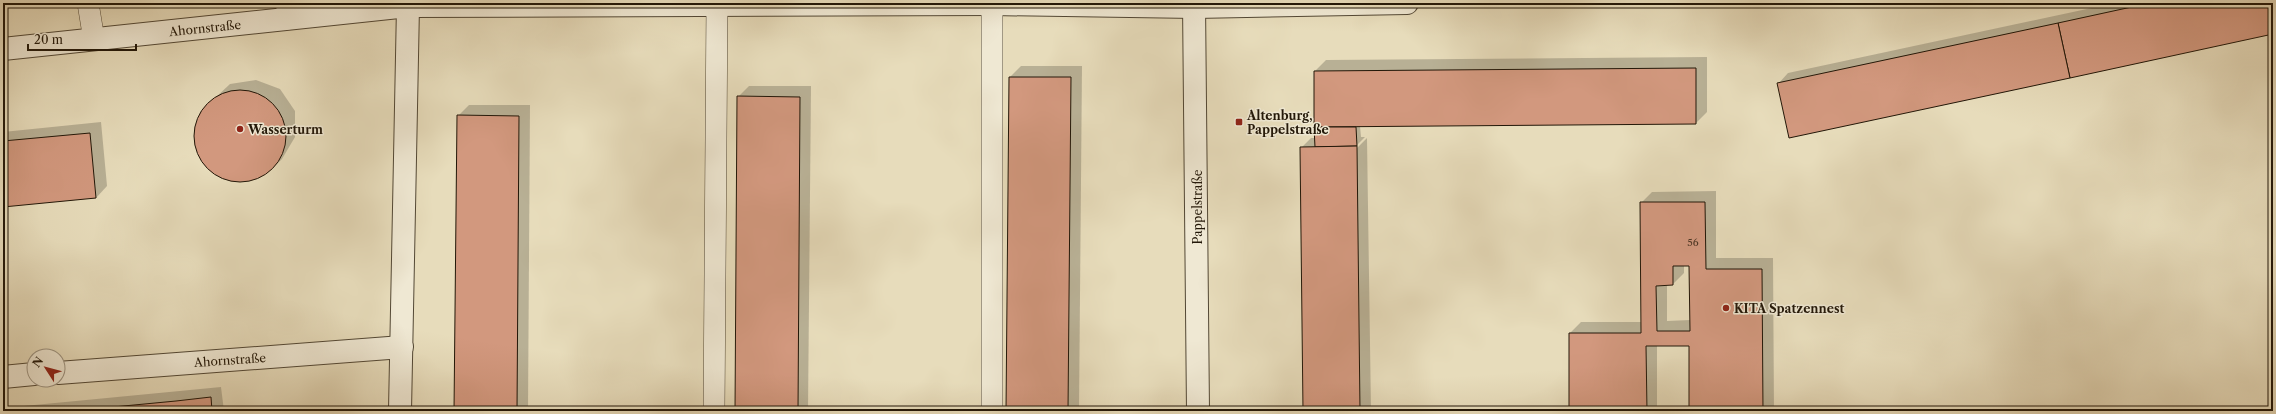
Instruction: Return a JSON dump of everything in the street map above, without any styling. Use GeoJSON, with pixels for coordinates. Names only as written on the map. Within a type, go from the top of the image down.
{"type":"FeatureCollection","features":[{"type":"Feature","properties":{"kind":"street","name":"Ahornstraße"},"geometry":{"type":"LineString","coordinates":[[3,49],[94,40],[287,11],[408,6],[717,3],[1194,5],[1407,3]]}},
{"type":"Feature","properties":{"kind":"street","name":"Pappelstraße"},"geometry":{"type":"LineString","coordinates":[[1194,5],[1198,411]]}},
{"type":"Feature","properties":{"kind":"street"},"geometry":{"type":"LineString","coordinates":[[400,411],[408,6]]}},
{"type":"Feature","properties":{"kind":"street","name":"Ahornstraße"},"geometry":{"type":"LineString","coordinates":[[66,372],[402,348]]}},
{"type":"Feature","properties":{"kind":"street"},"geometry":{"type":"LineString","coordinates":[[3,377],[26,375]]}},
{"type":"Feature","properties":{"kind":"lane"},"geometry":{"type":"LineString","coordinates":[[88,3],[94,40]]}},
{"type":"Feature","properties":{"kind":"lane"},"geometry":{"type":"LineString","coordinates":[[714,411],[717,3]]}},
{"type":"Feature","properties":{"kind":"lane"},"geometry":{"type":"LineString","coordinates":[[992,4],[992,411]]}},
{"type":"Feature","properties":{"kind":"building"},"geometry":{"type":"Polygon","coordinates":[[[2150,3],[2273,3],[2273,34],[2070,78],[2058,23],[2150,3]]]}},
{"type":"Feature","properties":{"kind":"building"},"geometry":{"type":"Polygon","coordinates":[[[2058,23],[2070,78],[1789,138],[1777,83],[2058,23]]]}},
{"type":"Feature","properties":{"kind":"building"},"geometry":{"type":"Polygon","coordinates":[[[1696,68],[1696,124],[1314,127],[1314,71],[1696,68]]]}},
{"type":"Feature","properties":{"kind":"building"},"geometry":{"type":"Polygon","coordinates":[[[1009,77],[1071,77],[1068,411],[1006,411],[1009,77]]]}},
{"type":"Feature","properties":{"kind":"building","name":"Wasserturm"},"geometry":{"type":"Polygon","coordinates":[[[240,90],[258,94],[272,104],[282,118],[286,136],[282,154],[272,168],[258,178],[240,182],[222,178],[208,168],[198,154],[194,136],[198,118],[208,104],[222,94],[240,90]]]}},
{"type":"Feature","properties":{"kind":"building"},"geometry":{"type":"Polygon","coordinates":[[[737,96],[800,97],[798,411],[735,411],[737,96]]]}},
{"type":"Feature","properties":{"kind":"building"},"geometry":{"type":"Polygon","coordinates":[[[457,115],[519,116],[517,411],[454,411],[457,115]]]}},
{"type":"Feature","properties":{"kind":"building"},"geometry":{"type":"Polygon","coordinates":[[[1314,127],[1356,127],[1357,146],[1315,147],[1314,127]]]}},
{"type":"Feature","properties":{"kind":"building"},"geometry":{"type":"Polygon","coordinates":[[[90,133],[96,198],[3,207],[3,141],[90,133]]]}},
{"type":"Feature","properties":{"kind":"building"},"geometry":{"type":"Polygon","coordinates":[[[1357,146],[1360,411],[1303,411],[1300,147],[1357,146]]]}},
{"type":"Feature","properties":{"kind":"building","name":"KITA Spatzennest"},"geometry":{"type":"Polygon","coordinates":[[[1640,202],[1705,202],[1706,269],[1762,269],[1763,411],[1689,411],[1689,346],[1646,346],[1647,411],[1569,411],[1569,333],[1641,333],[1640,202]],[[1673,266],[1673,285],[1656,286],[1657,331],[1690,331],[1689,266],[1673,266]]]}},
{"type":"Feature","properties":{"kind":"building"},"geometry":{"type":"Polygon","coordinates":[[[211,397],[212,411],[71,411],[176,401],[211,397]]]}},
{"type":"Feature","properties":{"kind":"place","name":"Altenburg, Pappelstraße"},"geometry":{"type":"Point","coordinates":[1239,122]}},
{"type":"Feature","properties":{"kind":"place","name":"Wasserturm"},"geometry":{"type":"Point","coordinates":[240,129]}},
{"type":"Feature","properties":{"kind":"place","name":"KITA Spatzennest"},"geometry":{"type":"Point","coordinates":[1726,308]}}]}
